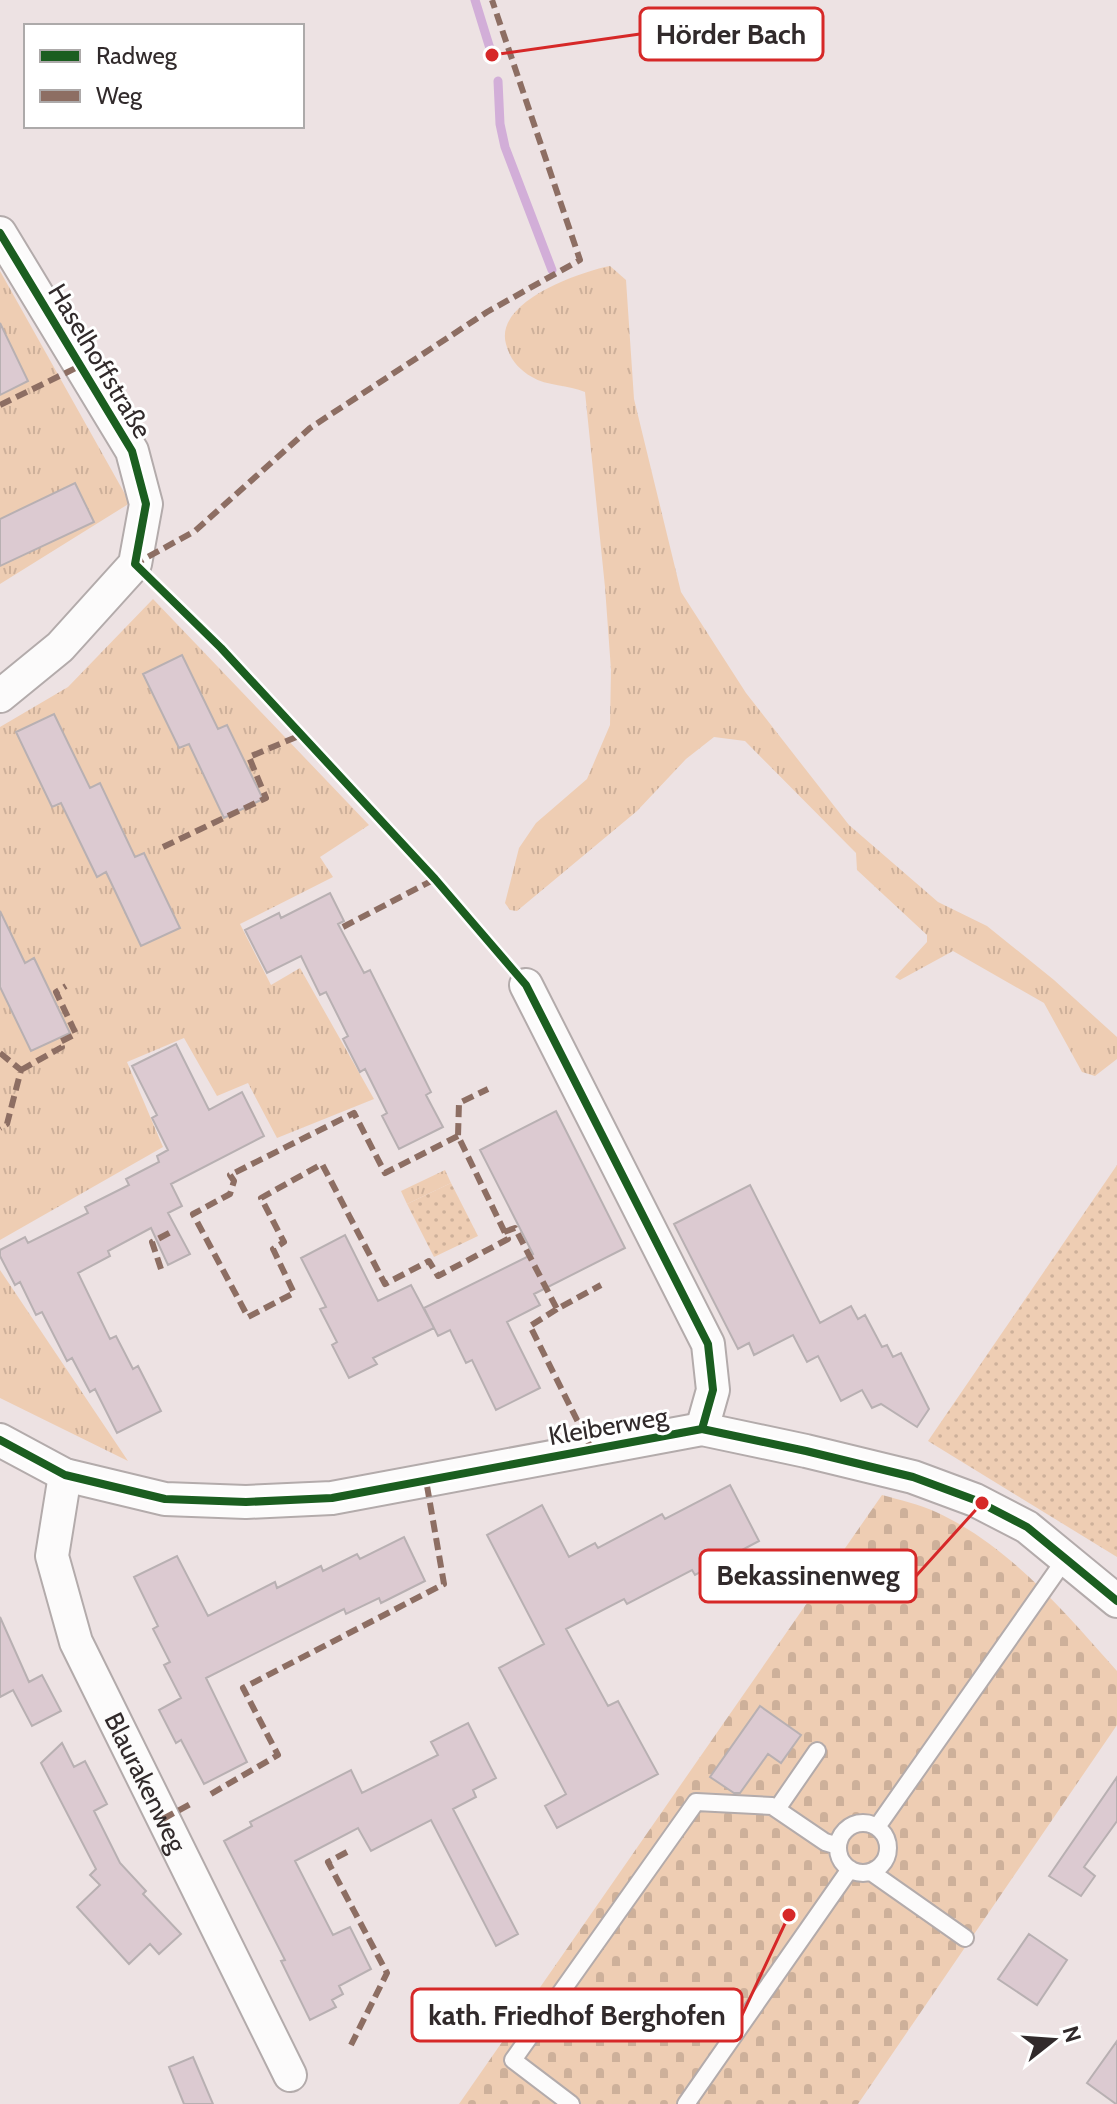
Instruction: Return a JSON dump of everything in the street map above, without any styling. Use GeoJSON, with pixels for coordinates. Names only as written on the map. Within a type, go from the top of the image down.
{"type":"FeatureCollection","features":[{"type":"Feature","properties":{"kind":"street","name":"Haselhoffstraße"},"geometry":{"type":"LineString","coordinates":[[0,233],[132,451],[146,504],[135,564],[60,647],[0,696]]}},
{"type":"Feature","properties":{"kind":"street"},"geometry":{"type":"LineString","coordinates":[[526,985],[708,1344],[713,1390],[702,1429]]}},
{"type":"Feature","properties":{"kind":"street","name":"Kleiberweg"},"geometry":{"type":"LineString","coordinates":[[0,1440],[65,1475],[165,1499],[246,1502],[332,1498],[702,1429],[913,1477],[982,1503],[1027,1527],[1116,1601]]}},
{"type":"Feature","properties":{"kind":"street","name":"Blaurakenweg"},"geometry":{"type":"LineString","coordinates":[[65,1475],[52,1556],[76,1642],[290,2075]]}},
{"type":"Feature","properties":{"kind":"lane"},"geometry":{"type":"LineString","coordinates":[[877,1827],[1066,1558]]}},
{"type":"Feature","properties":{"kind":"lane"},"geometry":{"type":"LineString","coordinates":[[777,1809],[817,1751]]}},
{"type":"Feature","properties":{"kind":"lane"},"geometry":{"type":"LineString","coordinates":[[571,2104],[513,2060],[696,1802],[772,1806],[825,1842],[838,1846]]}},
{"type":"Feature","properties":{"kind":"lane"},"geometry":{"type":"LineString","coordinates":[[855,1824],[877,1827],[885,1836],[888,1847],[882,1865],[871,1872],[850,1869],[840,1859],[838,1846],[843,1833],[855,1824]]}},
{"type":"Feature","properties":{"kind":"lane"},"geometry":{"type":"LineString","coordinates":[[686,2104],[850,1869]]}},
{"type":"Feature","properties":{"kind":"lane"},"geometry":{"type":"LineString","coordinates":[[871,1872],[965,1938]]}},
{"type":"Feature","properties":{"kind":"green space"},"geometry":{"type":"Polygon","coordinates":[[[610,266],[626,280],[634,399],[681,592],[746,693],[849,825],[938,902],[987,926],[1054,980],[1117,1037],[1117,1059],[1095,1076],[1082,1072],[1044,1003],[953,951],[900,980],[895,977],[927,942],[927,935],[857,870],[856,853],[745,741],[714,737],[686,759],[637,811],[517,911],[510,910],[505,903],[519,848],[536,823],[587,779],[610,725],[611,670],[585,392],[544,382],[523,371],[512,359],[506,344],[506,329],[525,302],[560,282],[610,266]]]}},
{"type":"Feature","properties":{"kind":"green space"},"geometry":{"type":"Polygon","coordinates":[[[0,271],[130,503],[0,584],[0,271]]]}},
{"type":"Feature","properties":{"kind":"green space"},"geometry":{"type":"Polygon","coordinates":[[[153,599],[369,825],[320,857],[333,877],[240,924],[271,985],[300,968],[374,1099],[277,1138],[248,1083],[217,1096],[184,1038],[127,1062],[163,1147],[0,1240],[0,727],[68,687],[153,599]]]}},
{"type":"Feature","properties":{"kind":"green space"},"geometry":{"type":"Polygon","coordinates":[[[1117,1165],[1117,1557],[928,1441],[1117,1165]]]}},
{"type":"Feature","properties":{"kind":"green space"},"geometry":{"type":"Polygon","coordinates":[[[445,1170],[451,1183],[407,1204],[401,1191],[445,1170]]]}},
{"type":"Feature","properties":{"kind":"green space"},"geometry":{"type":"Polygon","coordinates":[[[451,1183],[478,1236],[434,1257],[407,1204],[451,1183]]]}},
{"type":"Feature","properties":{"kind":"green space"},"geometry":{"type":"Polygon","coordinates":[[[0,1270],[128,1461],[0,1398],[0,1270]]]}},
{"type":"Feature","properties":{"kind":"green space"},"geometry":{"type":"Polygon","coordinates":[[[882,1495],[930,1509],[963,1526],[1034,1582],[1117,1671],[1117,1725],[858,2104],[459,2104],[882,1495]]]}},
{"type":"Feature","properties":{"kind":"building"},"geometry":{"type":"Polygon","coordinates":[[[0,323],[28,381],[0,395],[0,323]]]}},
{"type":"Feature","properties":{"kind":"building"},"geometry":{"type":"Polygon","coordinates":[[[75,483],[94,522],[0,566],[0,519],[75,483]]]}},
{"type":"Feature","properties":{"kind":"building"},"geometry":{"type":"Polygon","coordinates":[[[182,655],[218,729],[227,725],[263,799],[224,818],[189,744],[179,748],[143,674],[182,655]]]}},
{"type":"Feature","properties":{"kind":"building"},"geometry":{"type":"Polygon","coordinates":[[[54,714],[90,788],[100,783],[135,857],[144,853],[180,928],[141,946],[106,872],[97,877],[61,803],[52,807],[16,732],[54,714]]]}},
{"type":"Feature","properties":{"kind":"building"},"geometry":{"type":"Polygon","coordinates":[[[330,893],[344,921],[338,924],[364,973],[370,970],[431,1092],[426,1095],[443,1127],[399,1149],[382,1116],[387,1113],[365,1069],[360,1072],[343,1039],[348,1036],[326,992],[320,995],[301,956],[267,973],[245,930],[279,913],[281,918],[330,893]]]}},
{"type":"Feature","properties":{"kind":"building"},"geometry":{"type":"Polygon","coordinates":[[[0,911],[25,963],[34,958],[70,1033],[31,1051],[0,987],[0,911]]]}},
{"type":"Feature","properties":{"kind":"building"},"geometry":{"type":"Polygon","coordinates":[[[176,1044],[209,1110],[242,1092],[264,1136],[171,1184],[182,1206],[168,1213],[190,1254],[168,1265],[151,1228],[108,1251],[110,1256],[78,1273],[110,1339],[116,1336],[133,1369],[138,1366],[161,1411],[117,1433],[95,1389],[90,1392],[72,1358],[67,1361],[42,1312],[36,1315],[20,1282],[15,1285],[0,1250],[25,1237],[28,1243],[88,1213],[85,1207],[129,1185],[126,1179],[159,1162],[157,1156],[168,1150],[152,1118],[157,1115],[132,1066],[176,1044]]]}},
{"type":"Feature","properties":{"kind":"building"},"geometry":{"type":"Polygon","coordinates":[[[556,1111],[625,1248],[534,1294],[540,1305],[507,1322],[540,1388],[496,1410],[472,1360],[466,1363],[450,1330],[438,1336],[424,1308],[533,1254],[480,1150],[556,1111]]]}},
{"type":"Feature","properties":{"kind":"building"},"geometry":{"type":"Polygon","coordinates":[[[750,1185],[820,1323],[851,1306],[858,1319],[865,1315],[882,1347],[887,1345],[893,1357],[901,1353],[929,1409],[917,1427],[881,1404],[872,1408],[862,1390],[841,1401],[818,1356],[807,1362],[793,1335],[754,1355],[749,1343],[738,1349],[674,1224],[750,1185]]]}},
{"type":"Feature","properties":{"kind":"building"},"geometry":{"type":"Polygon","coordinates":[[[345,1235],[378,1301],[411,1285],[434,1328],[373,1358],[377,1364],[349,1378],[332,1345],[337,1342],[320,1309],[326,1307],[301,1258],[345,1235]]]}},
{"type":"Feature","properties":{"kind":"building"},"geometry":{"type":"Polygon","coordinates":[[[730,1485],[759,1541],[695,1575],[692,1570],[627,1604],[624,1599],[566,1629],[608,1706],[618,1701],[658,1774],[557,1828],[545,1806],[566,1794],[499,1668],[544,1644],[487,1535],[542,1505],[569,1557],[595,1543],[598,1548],[662,1514],[665,1519],[730,1485]]]}},
{"type":"Feature","properties":{"kind":"building"},"geometry":{"type":"Polygon","coordinates":[[[404,1537],[425,1581],[381,1603],[379,1598],[346,1614],[344,1609],[206,1678],[247,1762],[204,1784],[181,1740],[176,1743],[159,1710],[181,1698],[164,1665],[170,1662],[153,1629],[158,1626],[134,1577],[177,1556],[208,1616],[275,1582],[277,1588],[321,1566],[323,1571],[357,1554],[360,1559],[404,1537]]]}},
{"type":"Feature","properties":{"kind":"building"},"geometry":{"type":"Polygon","coordinates":[[[0,1617],[29,1682],[42,1675],[61,1711],[32,1726],[13,1690],[0,1697],[0,1617]]]}},
{"type":"Feature","properties":{"kind":"building"},"geometry":{"type":"Polygon","coordinates":[[[760,1706],[801,1735],[781,1763],[768,1754],[740,1793],[734,1793],[710,1777],[760,1706]]]}},
{"type":"Feature","properties":{"kind":"building"},"geometry":{"type":"Polygon","coordinates":[[[468,1723],[496,1778],[473,1790],[476,1797],[453,1809],[518,1934],[496,1946],[431,1820],[371,1851],[358,1828],[295,1861],[333,1935],[350,1927],[371,1969],[339,1986],[343,1994],[332,2000],[336,2007],[310,2020],[281,1961],[285,1960],[224,1841],[252,1826],[250,1822],[351,1770],[362,1793],[438,1755],[431,1742],[468,1723]]]}},
{"type":"Feature","properties":{"kind":"building"},"geometry":{"type":"Polygon","coordinates":[[[62,1743],[74,1767],[85,1761],[107,1804],[94,1811],[120,1863],[146,1891],[143,1894],[181,1934],[159,1954],[150,1944],[129,1964],[77,1907],[100,1885],[90,1875],[96,1869],[41,1763],[62,1743]]]}},
{"type":"Feature","properties":{"kind":"building"},"geometry":{"type":"Polygon","coordinates":[[[1117,1777],[1117,1821],[1084,1867],[1095,1876],[1081,1896],[1049,1876],[1117,1777]]]}},
{"type":"Feature","properties":{"kind":"building"},"geometry":{"type":"Polygon","coordinates":[[[1029,1934],[1067,1960],[1037,2005],[998,1979],[1029,1934]]]}},
{"type":"Feature","properties":{"kind":"building"},"geometry":{"type":"Polygon","coordinates":[[[1117,2041],[1117,2104],[1116,2104],[1087,2083],[1117,2041]]]}},
{"type":"Feature","properties":{"kind":"building"},"geometry":{"type":"Polygon","coordinates":[[[193,2057],[213,2104],[184,2104],[169,2067],[193,2057]]]}},
{"type":"Feature","properties":{"kind":"waterway"},"geometry":{"type":"LineString","coordinates":[[475,0],[492,55]]}},
{"type":"Feature","properties":{"kind":"waterway"},"geometry":{"type":"LineString","coordinates":[[498,81],[500,124],[505,147],[552,270]]}},
{"type":"Feature","properties":{"kind":"marked path"},"geometry":{"type":"LineString","coordinates":[[137,566],[135,564],[195,531],[310,428],[487,312],[580,260],[492,0]]}},
{"type":"Feature","properties":{"kind":"marked path"},"geometry":{"type":"LineString","coordinates":[[0,405],[82,365]]}},
{"type":"Feature","properties":{"kind":"marked path"},"geometry":{"type":"LineString","coordinates":[[163,847],[266,798],[249,757],[301,735]]}},
{"type":"Feature","properties":{"kind":"marked path"},"geometry":{"type":"LineString","coordinates":[[343,927],[435,879]]}},
{"type":"Feature","properties":{"kind":"marked path"},"geometry":{"type":"LineString","coordinates":[[21,1070],[62,1047],[60,1042],[76,1034],[56,992],[66,986]]}},
{"type":"Feature","properties":{"kind":"marked path"},"geometry":{"type":"LineString","coordinates":[[0,1053],[21,1070],[7,1124],[0,1128]]}},
{"type":"Feature","properties":{"kind":"marked path"},"geometry":{"type":"LineString","coordinates":[[458,1136],[385,1173],[354,1113],[230,1175],[234,1181],[230,1194],[193,1214],[248,1317],[294,1293],[273,1249],[284,1242],[261,1198],[322,1164],[385,1284],[429,1261],[438,1276],[508,1239],[458,1136],[459,1103],[488,1089]]}},
{"type":"Feature","properties":{"kind":"marked path"},"geometry":{"type":"LineString","coordinates":[[504,1232],[515,1228],[557,1309],[601,1285]]}},
{"type":"Feature","properties":{"kind":"marked path"},"geometry":{"type":"LineString","coordinates":[[161,1269],[152,1242],[173,1231]]}},
{"type":"Feature","properties":{"kind":"marked path"},"geometry":{"type":"LineString","coordinates":[[557,1309],[530,1326],[592,1450]]}},
{"type":"Feature","properties":{"kind":"marked path"},"geometry":{"type":"LineString","coordinates":[[211,1794],[278,1755],[243,1688],[444,1584],[426,1480]]}},
{"type":"Feature","properties":{"kind":"marked path"},"geometry":{"type":"LineString","coordinates":[[163,1819],[194,1802]]}},
{"type":"Feature","properties":{"kind":"marked path"},"geometry":{"type":"LineString","coordinates":[[347,1852],[328,1862],[387,1973],[351,2045]]}},
{"type":"Feature","properties":{"kind":"cycle path"},"geometry":{"type":"LineString","coordinates":[[0,233],[132,451],[146,504],[135,564],[221,648],[435,879],[526,985],[708,1344],[713,1390],[702,1429]]}},
{"type":"Feature","properties":{"kind":"cycle path"},"geometry":{"type":"LineString","coordinates":[[0,1440],[65,1475],[165,1499],[246,1502],[332,1498],[702,1429],[913,1477],[975,1500],[1027,1527],[1117,1601]]}},
{"type":"Feature","properties":{"kind":"place","name":"Hörder Bach"},"geometry":{"type":"Point","coordinates":[492,55]}},
{"type":"Feature","properties":{"kind":"place","name":"Bekassinenweg"},"geometry":{"type":"Point","coordinates":[982,1503]}},
{"type":"Feature","properties":{"kind":"place","name":"kath. Friedhof Berghofen"},"geometry":{"type":"Point","coordinates":[789,1915]}}]}
